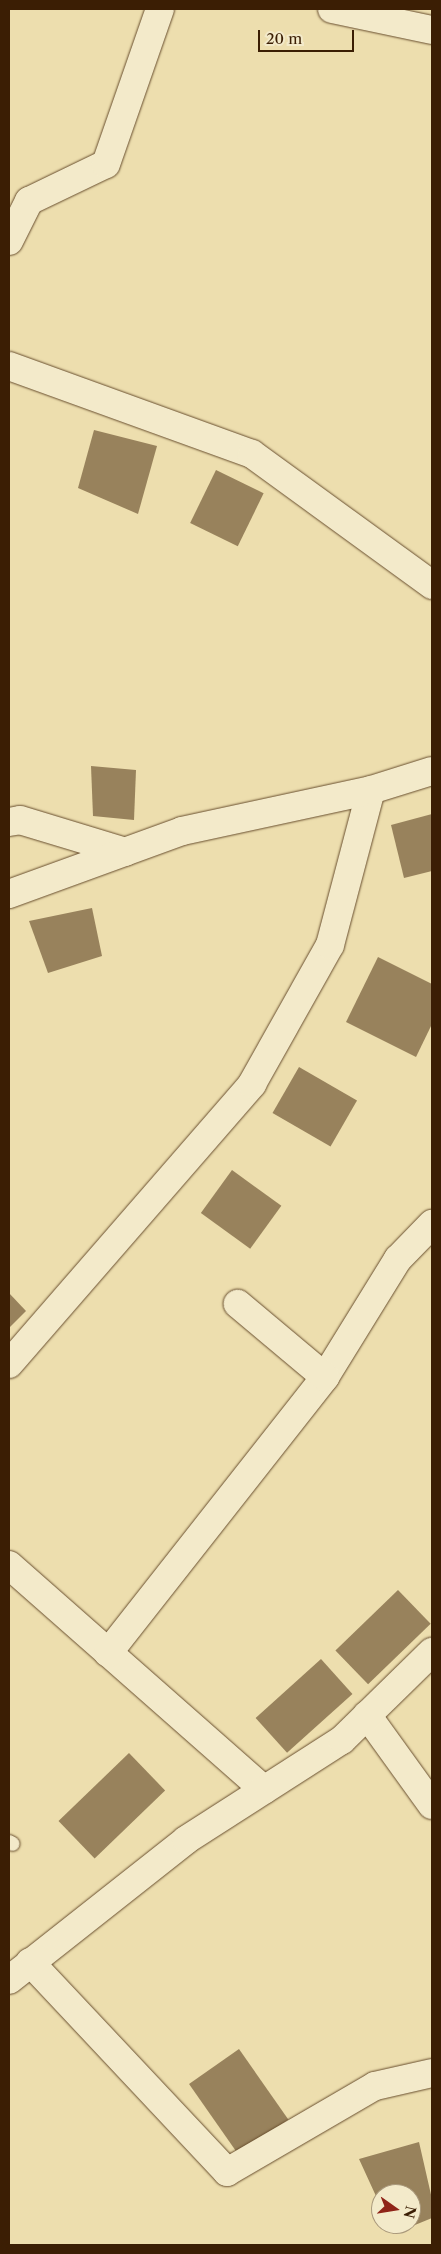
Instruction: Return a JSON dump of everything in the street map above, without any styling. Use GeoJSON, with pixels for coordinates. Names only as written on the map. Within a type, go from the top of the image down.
{"type":"FeatureCollection","features":[{"type":"Feature","properties":{"kind":"street"},"geometry":{"type":"LineString","coordinates":[[9,241],[29,201],[106,164],[160,9]]}},
{"type":"Feature","properties":{"kind":"street"},"geometry":{"type":"LineString","coordinates":[[332,9],[432,30]]}},
{"type":"Feature","properties":{"kind":"street"},"geometry":{"type":"LineString","coordinates":[[9,366],[252,454],[432,585]]}},
{"type":"Feature","properties":{"kind":"street"},"geometry":{"type":"LineString","coordinates":[[9,894],[182,831],[371,790],[432,771]]}},
{"type":"Feature","properties":{"kind":"street"},"geometry":{"type":"LineString","coordinates":[[9,1364],[252,1084],[330,945],[371,790]]}},
{"type":"Feature","properties":{"kind":"street"},"geometry":{"type":"LineString","coordinates":[[9,822],[20,820],[125,852]]}},
{"type":"Feature","properties":{"kind":"street"},"geometry":{"type":"LineString","coordinates":[[108,1653],[325,1377],[398,1259],[432,1224]]}},
{"type":"Feature","properties":{"kind":"street"},"geometry":{"type":"LineString","coordinates":[[238,1304],[325,1377]]}},
{"type":"Feature","properties":{"kind":"street"},"geometry":{"type":"LineString","coordinates":[[9,1565],[264,1790]]}},
{"type":"Feature","properties":{"kind":"street"},"geometry":{"type":"LineString","coordinates":[[9,1980],[186,1840],[342,1740],[432,1652]]}},
{"type":"Feature","properties":{"kind":"street"},"geometry":{"type":"LineString","coordinates":[[367,1715],[432,1805]]}},
{"type":"Feature","properties":{"kind":"street"},"geometry":{"type":"LineString","coordinates":[[30,1962],[227,2172],[375,2086],[432,2073]]}},
{"type":"Feature","properties":{"kind":"building"},"geometry":{"type":"Polygon","coordinates":[[[94,430],[157,446],[138,514],[78,488],[94,430]]]}},
{"type":"Feature","properties":{"kind":"building"},"geometry":{"type":"Polygon","coordinates":[[[216,470],[264,493],[238,546],[190,523],[216,470]]]}},
{"type":"Feature","properties":{"kind":"building"},"geometry":{"type":"Polygon","coordinates":[[[91,766],[136,770],[134,820],[93,816],[91,766]]]}},
{"type":"Feature","properties":{"kind":"building"},"geometry":{"type":"Polygon","coordinates":[[[432,814],[432,871],[404,878],[391,825],[432,814]]]}},
{"type":"Feature","properties":{"kind":"building"},"geometry":{"type":"Polygon","coordinates":[[[92,908],[102,956],[48,973],[29,921],[92,908]]]}},
{"type":"Feature","properties":{"kind":"building"},"geometry":{"type":"Polygon","coordinates":[[[378,957],[432,984],[432,1024],[416,1057],[346,1022],[378,957]]]}},
{"type":"Feature","properties":{"kind":"building"},"geometry":{"type":"Polygon","coordinates":[[[299,1067],[357,1100],[331,1146],[272,1113],[299,1067]]]}},
{"type":"Feature","properties":{"kind":"building"},"geometry":{"type":"Polygon","coordinates":[[[232,1170],[281,1206],[250,1249],[201,1213],[232,1170]]]}},
{"type":"Feature","properties":{"kind":"building"},"geometry":{"type":"Polygon","coordinates":[[[9,1293],[26,1311],[9,1328],[9,1293]]]}},
{"type":"Feature","properties":{"kind":"building"},"geometry":{"type":"Polygon","coordinates":[[[398,1590],[431,1624],[368,1684],[335,1650],[398,1590]]]}},
{"type":"Feature","properties":{"kind":"building"},"geometry":{"type":"Polygon","coordinates":[[[321,1659],[352,1694],[287,1753],[256,1718],[321,1659]]]}},
{"type":"Feature","properties":{"kind":"building"},"geometry":{"type":"Polygon","coordinates":[[[129,1753],[165,1790],[95,1858],[59,1821],[129,1753]]]}},
{"type":"Feature","properties":{"kind":"building"},"geometry":{"type":"Polygon","coordinates":[[[239,2049],[288,2119],[238,2154],[189,2084],[239,2049]]]}},
{"type":"Feature","properties":{"kind":"building"},"geometry":{"type":"Polygon","coordinates":[[[419,2142],[432,2199],[432,2218],[421,2223],[421,2184],[371,2185],[359,2159],[419,2142]]]}}]}
